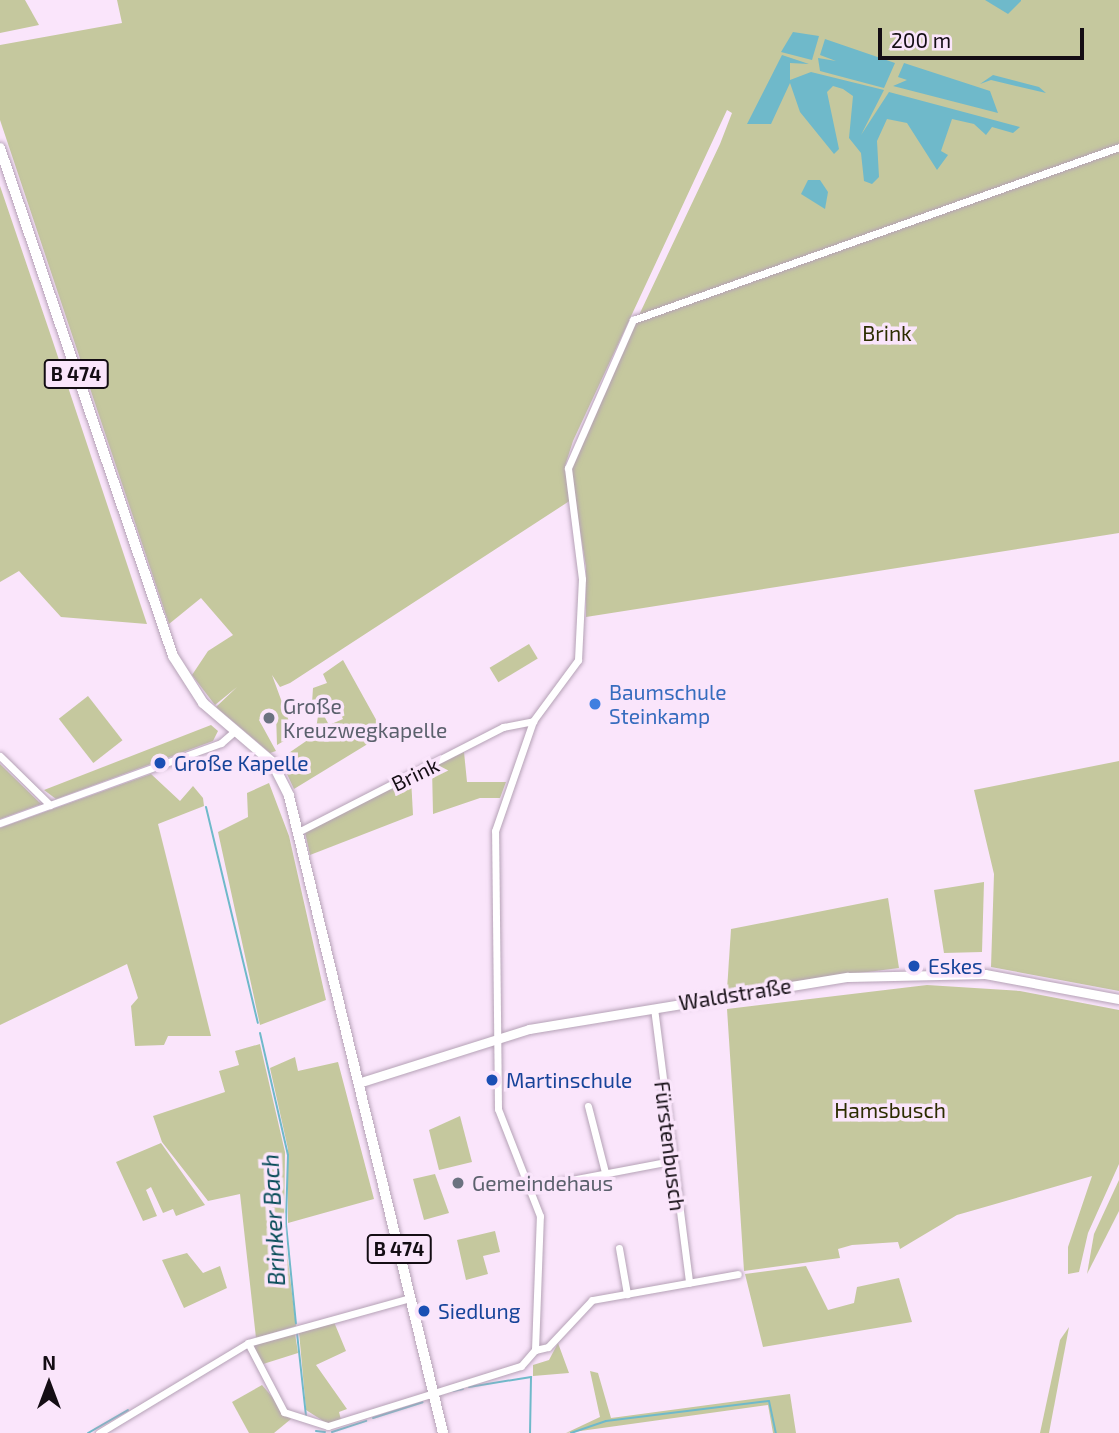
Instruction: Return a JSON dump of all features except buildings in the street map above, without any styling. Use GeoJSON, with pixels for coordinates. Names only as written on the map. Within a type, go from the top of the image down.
{"type":"FeatureCollection","features":[{"type":"Feature","properties":{"kind":"main road","name":"B 474"},"geometry":{"type":"LineString","coordinates":[[0,148],[164,634],[192,690],[275,766],[298,832],[443,1433]]}},
{"type":"Feature","properties":{"kind":"street"},"geometry":{"type":"LineString","coordinates":[[535,1350],[541,1220],[499,1115],[500,1036],[495,831],[533,721],[578,660],[582,579],[568,468],[633,320],[1119,147]]}},
{"type":"Feature","properties":{"kind":"street","name":"Brink"},"geometry":{"type":"LineString","coordinates":[[298,832],[503,727],[533,721]]}},
{"type":"Feature","properties":{"kind":"street"},"geometry":{"type":"LineString","coordinates":[[1,823],[221,743],[234,731]]}},
{"type":"Feature","properties":{"kind":"street"},"geometry":{"type":"LineString","coordinates":[[0,756],[50,805]]}},
{"type":"Feature","properties":{"kind":"street","name":"Waldstraße"},"geometry":{"type":"LineString","coordinates":[[358,1083],[500,1036],[654,1008],[914,972],[1015,978],[1119,999]]}},
{"type":"Feature","properties":{"kind":"street","name":"Fürstenbusch"},"geometry":{"type":"LineString","coordinates":[[654,1008],[671,1161],[689,1283]]}},
{"type":"Feature","properties":{"kind":"street"},"geometry":{"type":"LineString","coordinates":[[589,1106],[605,1172]]}},
{"type":"Feature","properties":{"kind":"street"},"geometry":{"type":"LineString","coordinates":[[529,1188],[671,1161]]}},
{"type":"Feature","properties":{"kind":"street"},"geometry":{"type":"LineString","coordinates":[[619,1248],[627,1294]]}},
{"type":"Feature","properties":{"kind":"street"},"geometry":{"type":"LineString","coordinates":[[248,1343],[275,1402],[305,1423],[328,1426],[521,1366],[535,1350],[548,1347],[592,1300],[738,1274]]}},
{"type":"Feature","properties":{"kind":"street"},"geometry":{"type":"LineString","coordinates":[[99,1433],[248,1343],[410,1298]]}},
{"type":"Feature","properties":{"kind":"green space"},"geometry":{"type":"Polygon","coordinates":[[[0,0],[25,0],[39,25],[0,33],[0,0]]]}},
{"type":"Feature","properties":{"kind":"green space"},"geometry":{"type":"Polygon","coordinates":[[[117,0],[1119,0],[1119,533],[586,617],[586,567],[569,463],[720,144],[732,113],[727,110],[573,441],[565,466],[571,500],[290,683],[280,687],[272,675],[294,735],[277,745],[276,714],[265,713],[259,720],[276,751],[270,753],[216,707],[237,687],[215,705],[192,675],[208,651],[233,635],[201,598],[169,624],[0,120],[0,45],[122,23],[117,0]]]}},
{"type":"Feature","properties":{"kind":"green space"},"geometry":{"type":"Polygon","coordinates":[[[0,186],[147,624],[61,617],[19,571],[0,582],[0,186]]]}},
{"type":"Feature","properties":{"kind":"green space"},"geometry":{"type":"Polygon","coordinates":[[[529,644],[538,659],[498,682],[490,668],[529,644]]]}},
{"type":"Feature","properties":{"kind":"green space"},"geometry":{"type":"Polygon","coordinates":[[[343,660],[384,734],[294,789],[280,759],[315,735],[318,716],[323,714],[329,725],[343,719],[337,706],[316,712],[312,703],[313,688],[327,683],[323,674],[343,660]]]}},
{"type":"Feature","properties":{"kind":"green space"},"geometry":{"type":"Polygon","coordinates":[[[88,696],[122,740],[93,763],[59,719],[88,696]]]}},
{"type":"Feature","properties":{"kind":"green space"},"geometry":{"type":"Polygon","coordinates":[[[211,725],[218,731],[213,741],[56,799],[44,790],[211,725]]]}},
{"type":"Feature","properties":{"kind":"green space"},"geometry":{"type":"Polygon","coordinates":[[[464,752],[467,782],[506,782],[500,798],[480,798],[433,814],[432,768],[464,752]]]}},
{"type":"Feature","properties":{"kind":"green space"},"geometry":{"type":"Polygon","coordinates":[[[1119,761],[1119,991],[991,967],[994,874],[974,790],[1119,761]]]}},
{"type":"Feature","properties":{"kind":"green space"},"geometry":{"type":"Polygon","coordinates":[[[0,764],[41,804],[0,819],[0,764]]]}},
{"type":"Feature","properties":{"kind":"green space"},"geometry":{"type":"Polygon","coordinates":[[[151,774],[180,801],[193,786],[203,798],[204,806],[158,824],[211,1036],[168,1036],[164,1045],[135,1046],[131,1006],[138,998],[127,964],[0,1025],[0,828],[151,774]]]}},
{"type":"Feature","properties":{"kind":"green space"},"geometry":{"type":"Polygon","coordinates":[[[411,778],[413,815],[310,855],[305,832],[411,778]]]}},
{"type":"Feature","properties":{"kind":"green space"},"geometry":{"type":"Polygon","coordinates":[[[269,783],[289,836],[326,1000],[260,1025],[218,832],[248,817],[247,793],[269,783]]]}},
{"type":"Feature","properties":{"kind":"green space"},"geometry":{"type":"Polygon","coordinates":[[[984,882],[982,952],[944,953],[934,890],[984,882]]]}},
{"type":"Feature","properties":{"kind":"green space"},"geometry":{"type":"Polygon","coordinates":[[[888,898],[899,968],[727,990],[731,929],[888,898]]]}},
{"type":"Feature","properties":{"kind":"green space","name":"Hamsbusch"},"geometry":{"type":"Polygon","coordinates":[[[927,985],[1020,991],[1119,1010],[1119,1164],[1088,1233],[1079,1272],[1068,1274],[1068,1247],[1092,1176],[957,1215],[900,1249],[898,1242],[852,1245],[838,1249],[840,1258],[744,1271],[727,1009],[927,985]]]}},
{"type":"Feature","properties":{"kind":"green space"},"geometry":{"type":"Polygon","coordinates":[[[260,1044],[285,1152],[284,1228],[296,1326],[256,1338],[240,1194],[208,1201],[162,1142],[153,1116],[225,1092],[219,1071],[239,1065],[235,1051],[260,1044]]]}},
{"type":"Feature","properties":{"kind":"green space"},"geometry":{"type":"Polygon","coordinates":[[[295,1057],[298,1071],[338,1062],[374,1199],[288,1223],[288,1149],[270,1068],[295,1057]]]}},
{"type":"Feature","properties":{"kind":"green space"},"geometry":{"type":"Polygon","coordinates":[[[460,1116],[472,1162],[439,1170],[429,1130],[460,1116]]]}},
{"type":"Feature","properties":{"kind":"green space"},"geometry":{"type":"Polygon","coordinates":[[[161,1143],[205,1205],[176,1216],[173,1209],[163,1213],[151,1187],[146,1190],[157,1216],[143,1221],[116,1162],[161,1143]]]}},
{"type":"Feature","properties":{"kind":"green space"},"geometry":{"type":"Polygon","coordinates":[[[435,1174],[449,1213],[424,1220],[413,1179],[435,1174]]]}},
{"type":"Feature","properties":{"kind":"green space"},"geometry":{"type":"Polygon","coordinates":[[[1119,1180],[1119,1211],[1087,1274],[1094,1234],[1119,1180]]]}},
{"type":"Feature","properties":{"kind":"green space"},"geometry":{"type":"Polygon","coordinates":[[[495,1231],[500,1252],[483,1256],[488,1274],[466,1280],[457,1240],[495,1231]]]}},
{"type":"Feature","properties":{"kind":"green space"},"geometry":{"type":"Polygon","coordinates":[[[187,1253],[203,1273],[220,1266],[227,1288],[184,1308],[162,1260],[187,1253]]]}},
{"type":"Feature","properties":{"kind":"green space"},"geometry":{"type":"Polygon","coordinates":[[[806,1266],[828,1310],[854,1303],[857,1287],[899,1278],[912,1322],[763,1347],[745,1274],[806,1266]]]}},
{"type":"Feature","properties":{"kind":"green space"},"geometry":{"type":"Polygon","coordinates":[[[334,1322],[346,1351],[316,1365],[347,1409],[339,1412],[341,1420],[328,1424],[306,1410],[299,1332],[334,1322]]]}},
{"type":"Feature","properties":{"kind":"green space"},"geometry":{"type":"Polygon","coordinates":[[[1069,1327],[1049,1433],[1040,1433],[1060,1340],[1069,1327]]]}},
{"type":"Feature","properties":{"kind":"green space"},"geometry":{"type":"Polygon","coordinates":[[[295,1333],[298,1353],[260,1365],[252,1345],[295,1333]]]}},
{"type":"Feature","properties":{"kind":"green space"},"geometry":{"type":"Polygon","coordinates":[[[558,1343],[569,1373],[533,1376],[533,1365],[549,1360],[558,1343]]]}},
{"type":"Feature","properties":{"kind":"green space"},"geometry":{"type":"Polygon","coordinates":[[[590,1371],[598,1373],[611,1418],[790,1394],[796,1433],[773,1433],[768,1405],[566,1433],[600,1417],[590,1371]]]}},
{"type":"Feature","properties":{"kind":"green space"},"geometry":{"type":"Polygon","coordinates":[[[262,1385],[291,1419],[274,1433],[249,1433],[232,1402],[262,1385]]]}},
{"type":"Feature","properties":{"kind":"water"},"geometry":{"type":"Polygon","coordinates":[[[985,0],[1021,0],[1021,1],[1008,14],[985,0]]]}},
{"type":"Feature","properties":{"kind":"water"},"geometry":{"type":"Polygon","coordinates":[[[793,32],[819,36],[812,60],[781,52],[793,32]]]}},
{"type":"Feature","properties":{"kind":"water"},"geometry":{"type":"Polygon","coordinates":[[[825,39],[895,63],[884,88],[820,71],[818,58],[836,61],[820,55],[825,39]]]}},
{"type":"Feature","properties":{"kind":"water"},"geometry":{"type":"Polygon","coordinates":[[[782,55],[809,64],[790,63],[790,80],[811,72],[884,90],[861,135],[889,92],[1020,127],[1013,133],[992,127],[986,135],[974,124],[952,119],[941,151],[948,155],[937,170],[907,123],[887,119],[877,141],[879,177],[872,184],[864,181],[861,153],[849,138],[853,96],[843,89],[833,86],[827,92],[839,149],[834,154],[800,112],[790,83],[771,124],[747,124],[782,55]]]}},
{"type":"Feature","properties":{"kind":"water"},"geometry":{"type":"Polygon","coordinates":[[[904,63],[990,91],[998,113],[893,86],[907,80],[898,77],[904,63]]]}},
{"type":"Feature","properties":{"kind":"water"},"geometry":{"type":"Polygon","coordinates":[[[993,75],[1039,87],[1046,93],[991,80],[980,84],[993,75]]]}},
{"type":"Feature","properties":{"kind":"water"},"geometry":{"type":"Polygon","coordinates":[[[808,180],[820,180],[828,192],[825,209],[801,194],[808,180]]]}},
{"type":"Feature","properties":{"kind":"waterway","name":"Brinker Bach"},"geometry":{"type":"LineString","coordinates":[[206,807],[258,1023]]}},
{"type":"Feature","properties":{"kind":"waterway","name":"Brinker Bach"},"geometry":{"type":"LineString","coordinates":[[260,1033],[288,1155],[286,1224],[296,1324]]}},
{"type":"Feature","properties":{"kind":"waterway","name":"Brinker Bach"},"geometry":{"type":"LineString","coordinates":[[297,1333],[306,1416]]}},
{"type":"Feature","properties":{"kind":"waterway","name":"Brinker Bach"},"geometry":{"type":"LineString","coordinates":[[469,1387],[531,1377],[530,1433]]}},
{"type":"Feature","properties":{"kind":"waterway","name":"Brinker Bach"},"geometry":{"type":"LineString","coordinates":[[453,1391],[463,1389]]}},
{"type":"Feature","properties":{"kind":"waterway"},"geometry":{"type":"LineString","coordinates":[[571,1433],[606,1421],[769,1401],[776,1433]]}},
{"type":"Feature","properties":{"kind":"waterway","name":"Brinker Bach"},"geometry":{"type":"LineString","coordinates":[[373,1418],[423,1402]]}},
{"type":"Feature","properties":{"kind":"waterway"},"geometry":{"type":"LineString","coordinates":[[88,1433],[128,1410]]}},
{"type":"Feature","properties":{"kind":"waterway","name":"Brinker Bach"},"geometry":{"type":"LineString","coordinates":[[332,1432],[366,1421]]}},
{"type":"Feature","properties":{"kind":"waterway","name":"Brinker Bach"},"geometry":{"type":"LineString","coordinates":[[316,1431],[325,1432]]}},
{"type":"Feature","properties":{"kind":"place","name":"Baumschule Steinkamp"},"geometry":{"type":"Point","coordinates":[595,704]}},
{"type":"Feature","properties":{"kind":"place","name":"Große Kreuzwegkapelle"},"geometry":{"type":"Point","coordinates":[269,718]}},
{"type":"Feature","properties":{"kind":"place","name":"Große Kapelle"},"geometry":{"type":"Point","coordinates":[160,763]}},
{"type":"Feature","properties":{"kind":"place","name":"Eskes"},"geometry":{"type":"Point","coordinates":[914,966]}},
{"type":"Feature","properties":{"kind":"place","name":"Martinschule"},"geometry":{"type":"Point","coordinates":[492,1080]}},
{"type":"Feature","properties":{"kind":"place","name":"Gemeindehaus"},"geometry":{"type":"Point","coordinates":[458,1183]}},
{"type":"Feature","properties":{"kind":"place","name":"Siedlung"},"geometry":{"type":"Point","coordinates":[424,1311]}}]}
